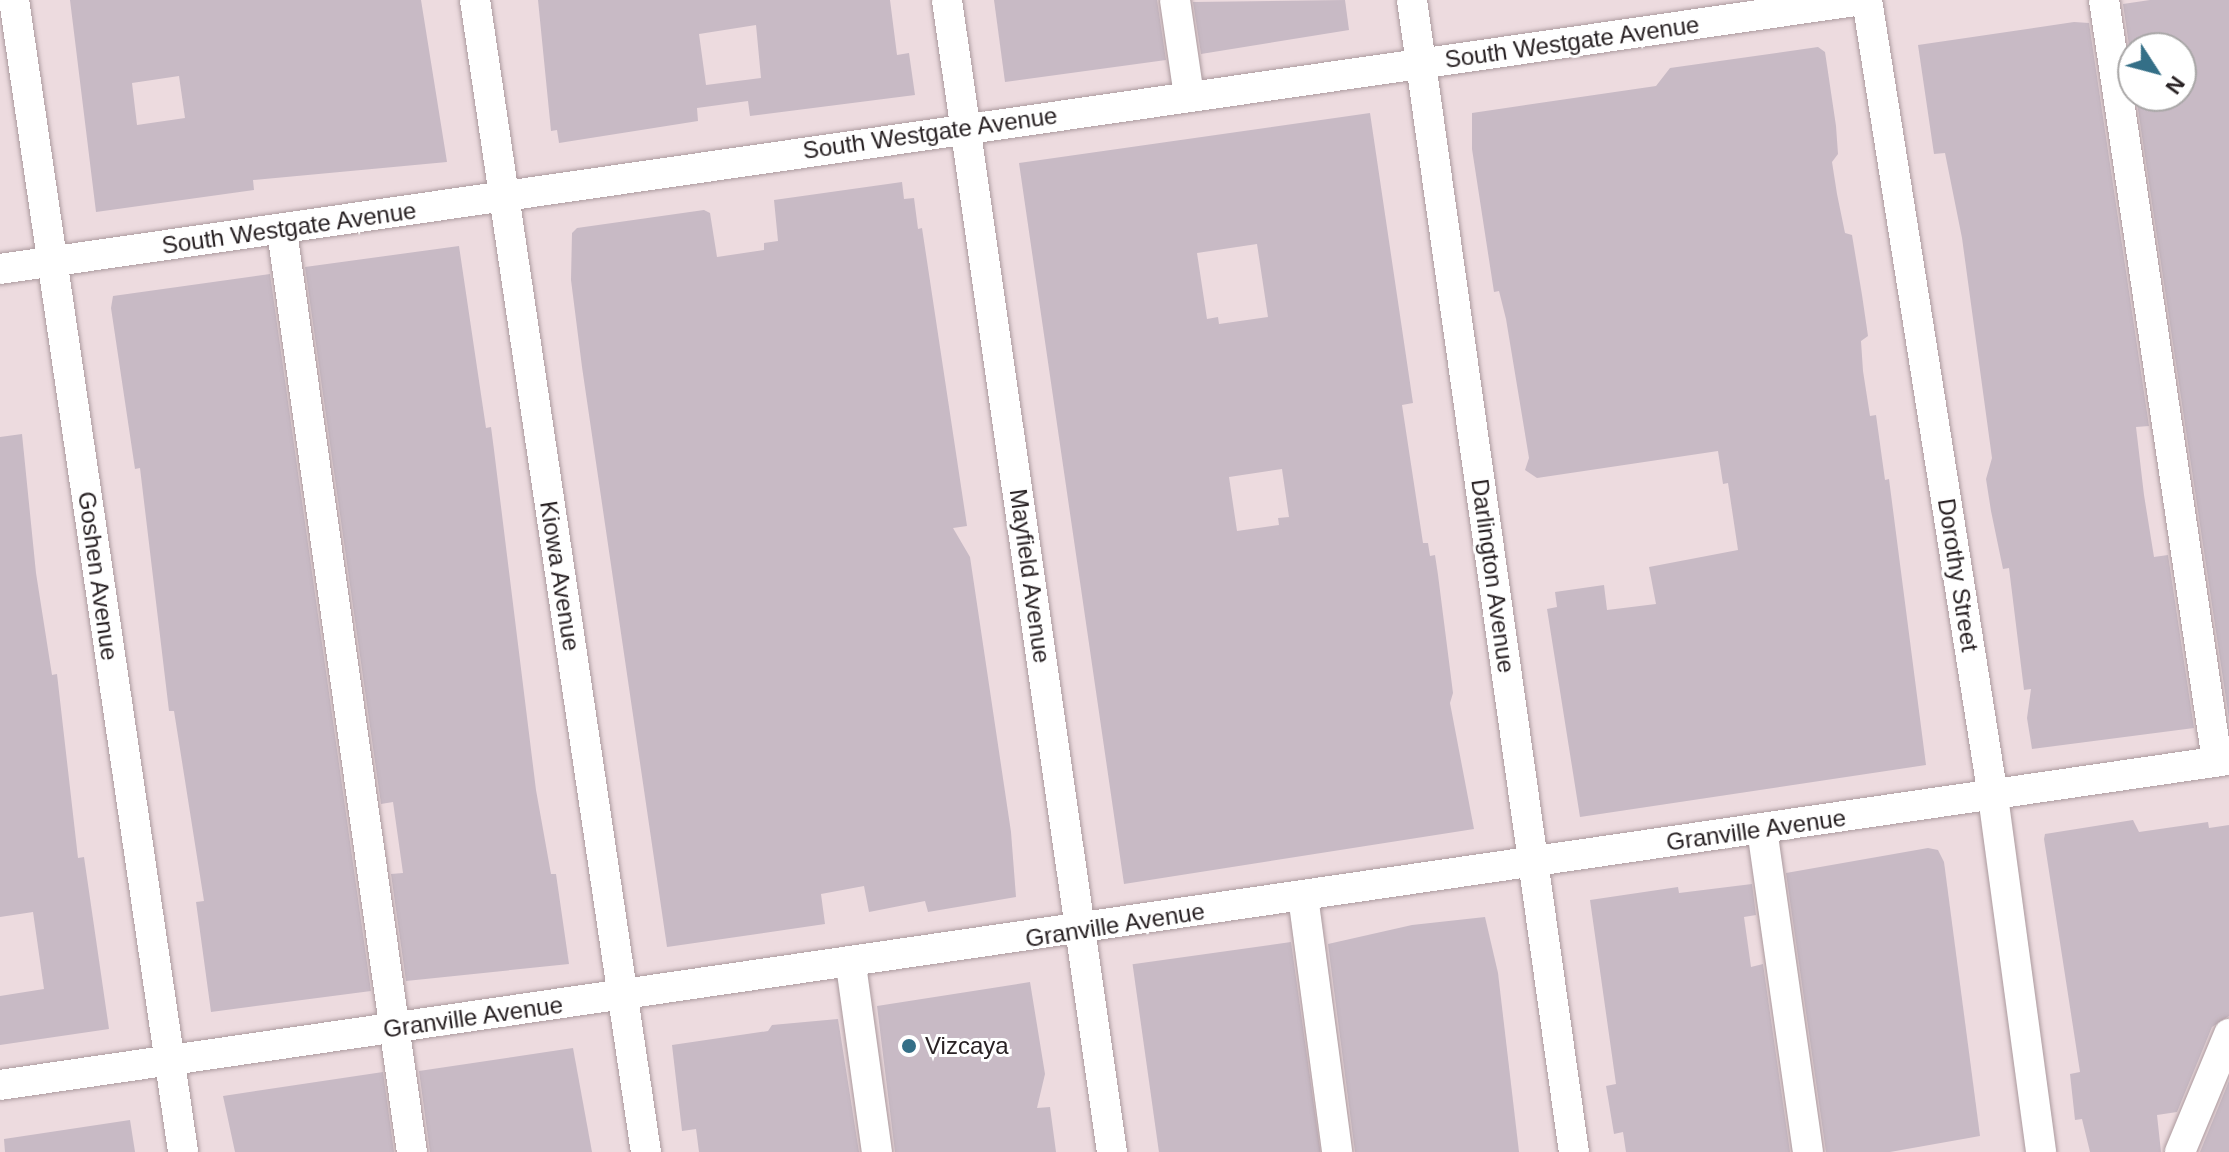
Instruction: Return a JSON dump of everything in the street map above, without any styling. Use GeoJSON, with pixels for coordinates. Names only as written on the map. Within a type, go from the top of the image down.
{"type":"FeatureCollection","features":[{"type":"Feature","properties":{"kind":"street","name":"Goshen Avenue"},"geometry":{"type":"LineString","coordinates":[[14,0],[183,1152]]}},
{"type":"Feature","properties":{"kind":"street","name":"Kiowa Avenue"},"geometry":{"type":"LineString","coordinates":[[475,0],[646,1152]]}},
{"type":"Feature","properties":{"kind":"street","name":"Mayfield Avenue"},"geometry":{"type":"LineString","coordinates":[[947,0],[1112,1152]]}},
{"type":"Feature","properties":{"kind":"street"},"geometry":{"type":"LineString","coordinates":[[1175,0],[1189,96]]}},
{"type":"Feature","properties":{"kind":"street","name":"Darlington Avenue"},"geometry":{"type":"LineString","coordinates":[[1412,0],[1574,1152]]}},
{"type":"Feature","properties":{"kind":"street","name":"South Westgate Avenue"},"geometry":{"type":"LineString","coordinates":[[0,269],[282,231],[965,127],[1864,0]]}},
{"type":"Feature","properties":{"kind":"street","name":"Dorothy Street"},"geometry":{"type":"LineString","coordinates":[[1864,0],[1993,796],[2041,1152]]}},
{"type":"Feature","properties":{"kind":"street"},"geometry":{"type":"LineString","coordinates":[[2104,0],[2223,760]]}},
{"type":"Feature","properties":{"kind":"street"},"geometry":{"type":"LineString","coordinates":[[282,231],[412,1152]]}},
{"type":"Feature","properties":{"kind":"street","name":"Granville Avenue"},"geometry":{"type":"LineString","coordinates":[[0,1085],[851,965],[2223,760]]}},
{"type":"Feature","properties":{"kind":"street"},"geometry":{"type":"LineString","coordinates":[[1762,829],[1808,1152]]}},
{"type":"Feature","properties":{"kind":"street"},"geometry":{"type":"LineString","coordinates":[[1303,896],[1337,1152]]}},
{"type":"Feature","properties":{"kind":"street"},"geometry":{"type":"LineString","coordinates":[[851,965],[877,1152]]}},
{"type":"Feature","properties":{"kind":"street"},"geometry":{"type":"LineString","coordinates":[[2180,1152],[2229,1034]]}},
{"type":"Feature","properties":{"kind":"building"},"geometry":{"type":"Polygon","coordinates":[[[70,0],[421,0],[447,162],[253,180],[254,190],[96,212],[70,0]],[[179,76],[132,83],[137,125],[185,118],[179,76]]]}},
{"type":"Feature","properties":{"kind":"building"},"geometry":{"type":"Polygon","coordinates":[[[538,0],[890,0],[897,55],[909,53],[915,95],[750,116],[748,101],[697,108],[698,121],[559,143],[557,130],[551,131],[538,0]],[[756,25],[699,34],[706,85],[761,78],[756,25]]]}},
{"type":"Feature","properties":{"kind":"building"},"geometry":{"type":"Polygon","coordinates":[[[994,0],[1157,0],[1166,60],[1005,82],[994,0]]]}},
{"type":"Feature","properties":{"kind":"building"},"geometry":{"type":"Polygon","coordinates":[[[1345,0],[1349,30],[1201,54],[1193,2],[1345,0]]]}},
{"type":"Feature","properties":{"kind":"building"},"geometry":{"type":"Polygon","coordinates":[[[2150,0],[2229,0],[2229,719],[2138,112],[2197,112],[2197,32],[2127,32],[2123,4],[2150,0]]]}},
{"type":"Feature","properties":{"kind":"building"},"geometry":{"type":"Polygon","coordinates":[[[2074,22],[2089,23],[2149,426],[2136,427],[2144,495],[2154,557],[2168,555],[2194,728],[2032,749],[2027,718],[2031,689],[2024,690],[2009,568],[2003,569],[1986,479],[1992,458],[1962,238],[1945,153],[1934,154],[1918,45],[2074,22]]]}},
{"type":"Feature","properties":{"kind":"building"},"geometry":{"type":"Polygon","coordinates":[[[1818,47],[1825,52],[1836,126],[1838,154],[1832,162],[1837,194],[1845,233],[1852,235],[1862,295],[1868,336],[1861,341],[1863,371],[1870,416],[1876,415],[1885,480],[1889,479],[1926,765],[1580,817],[1547,609],[1557,607],[1555,592],[1604,585],[1607,610],[1656,604],[1649,567],[1738,550],[1728,483],[1723,484],[1718,451],[1537,478],[1525,470],[1529,458],[1506,319],[1499,291],[1494,292],[1472,149],[1472,113],[1656,86],[1670,68],[1818,47]]]}},
{"type":"Feature","properties":{"kind":"building"},"geometry":{"type":"Polygon","coordinates":[[[1370,113],[1413,403],[1402,405],[1423,543],[1428,543],[1430,556],[1435,555],[1453,693],[1450,703],[1474,829],[1124,884],[1019,163],[1370,113]],[[1257,244],[1197,253],[1207,319],[1218,317],[1219,324],[1268,317],[1257,244]],[[1282,469],[1229,477],[1237,531],[1279,525],[1278,518],[1289,517],[1282,469]]]}},
{"type":"Feature","properties":{"kind":"building"},"geometry":{"type":"Polygon","coordinates":[[[902,182],[904,199],[914,198],[918,229],[922,228],[967,526],[953,528],[970,557],[1011,832],[1016,897],[928,912],[925,901],[869,912],[864,886],[821,894],[825,924],[667,947],[582,367],[571,280],[572,233],[577,228],[704,210],[710,213],[717,257],[764,250],[764,243],[778,241],[774,200],[902,182]]]}},
{"type":"Feature","properties":{"kind":"building"},"geometry":{"type":"Polygon","coordinates":[[[459,246],[486,428],[491,427],[536,790],[551,874],[556,874],[569,964],[406,981],[391,874],[403,873],[393,802],[381,804],[305,267],[459,246]]]}},
{"type":"Feature","properties":{"kind":"building"},"geometry":{"type":"Polygon","coordinates":[[[270,274],[371,991],[211,1012],[196,902],[204,901],[174,711],[169,711],[140,468],[135,469],[111,308],[113,296],[270,274]]]}},
{"type":"Feature","properties":{"kind":"building"},"geometry":{"type":"Polygon","coordinates":[[[22,434],[36,573],[52,675],[57,674],[78,858],[84,857],[109,1029],[0,1045],[0,996],[44,989],[33,912],[0,917],[0,437],[22,434]]]}},
{"type":"Feature","properties":{"kind":"building"},"geometry":{"type":"Polygon","coordinates":[[[2133,820],[2139,832],[2208,822],[2209,828],[2229,825],[2229,1016],[2212,1027],[2177,1112],[2157,1115],[2161,1152],[2090,1152],[2082,1119],[2075,1120],[2070,1074],[2080,1072],[2044,839],[2045,834],[2133,820]]]}},
{"type":"Feature","properties":{"kind":"building"},"geometry":{"type":"Polygon","coordinates":[[[1928,848],[1938,850],[1944,862],[1980,1136],[1890,1152],[1826,1152],[1786,873],[1928,848]]]}},
{"type":"Feature","properties":{"kind":"building"},"geometry":{"type":"Polygon","coordinates":[[[1752,884],[1756,915],[1744,917],[1751,967],[1763,964],[1790,1152],[1626,1152],[1623,1132],[1614,1134],[1606,1086],[1616,1084],[1590,900],[1678,887],[1679,893],[1752,884]]]}},
{"type":"Feature","properties":{"kind":"building"},"geometry":{"type":"Polygon","coordinates":[[[1485,917],[1498,973],[1519,1152],[1355,1152],[1328,944],[1412,925],[1485,917]]]}},
{"type":"Feature","properties":{"kind":"building"},"geometry":{"type":"Polygon","coordinates":[[[1291,942],[1321,1152],[1159,1152],[1133,964],[1291,942]]]}},
{"type":"Feature","properties":{"kind":"building","name":"Vizcaya"},"geometry":{"type":"Polygon","coordinates":[[[1030,982],[1045,1074],[1037,1108],[1050,1107],[1056,1152],[895,1152],[877,1006],[1030,982]]]}},
{"type":"Feature","properties":{"kind":"building"},"geometry":{"type":"Polygon","coordinates":[[[838,1019],[859,1152],[699,1152],[696,1129],[682,1131],[672,1045],[768,1031],[772,1025],[838,1019]]]}},
{"type":"Feature","properties":{"kind":"building"},"geometry":{"type":"Polygon","coordinates":[[[573,1048],[592,1152],[430,1152],[419,1071],[573,1048]]]}},
{"type":"Feature","properties":{"kind":"building"},"geometry":{"type":"Polygon","coordinates":[[[383,1072],[394,1152],[235,1152],[223,1096],[383,1072]]]}},
{"type":"Feature","properties":{"kind":"building"},"geometry":{"type":"Polygon","coordinates":[[[2229,1081],[2229,1152],[2200,1152],[2229,1081]]]}},
{"type":"Feature","properties":{"kind":"building"},"geometry":{"type":"Polygon","coordinates":[[[130,1120],[135,1152],[5,1152],[4,1139],[130,1120]]]}},
{"type":"Feature","properties":{"kind":"place","name":"Vizcaya"},"geometry":{"type":"Point","coordinates":[909,1046]}}]}
